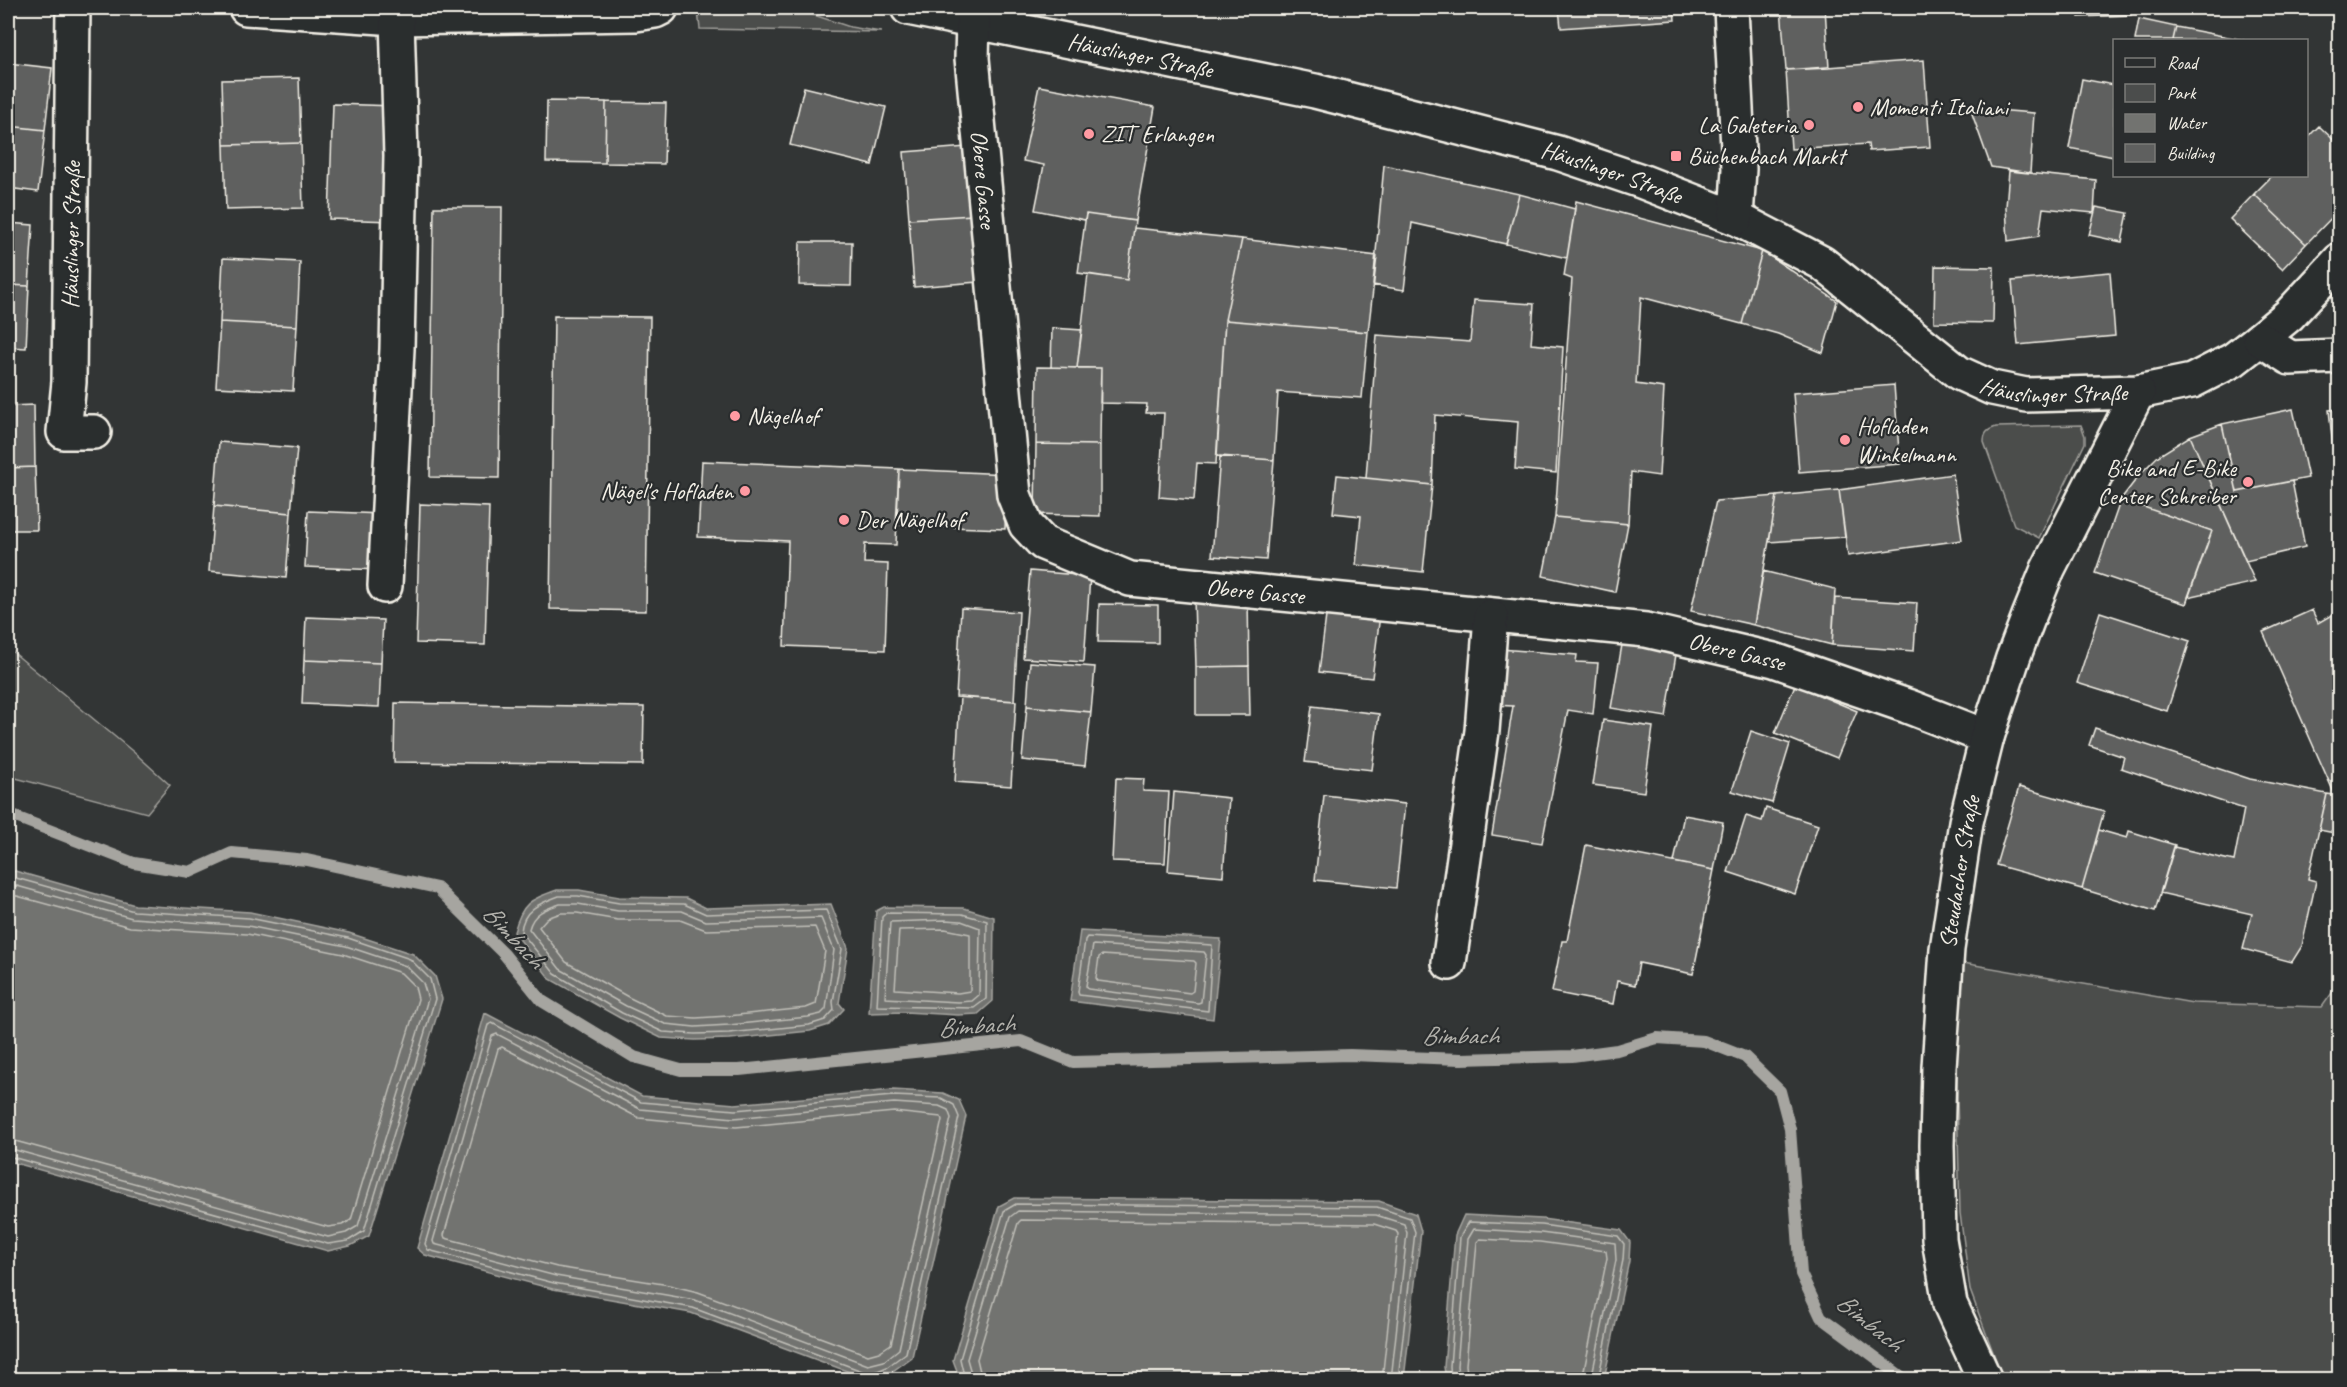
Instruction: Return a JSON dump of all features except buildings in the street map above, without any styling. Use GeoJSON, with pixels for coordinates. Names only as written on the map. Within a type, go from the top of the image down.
{"type":"FeatureCollection","features":[{"type":"Feature","properties":{"kind":"street","name":"Häuslinger Straße"},"geometry":{"type":"LineString","coordinates":[[73,8],[69,382],[64,432],[94,432]]}},
{"type":"Feature","properties":{"kind":"street"},"geometry":{"type":"LineString","coordinates":[[246,8],[397,18],[636,14],[661,8]]}},
{"type":"Feature","properties":{"kind":"street","name":"Häuslinger Straße"},"geometry":{"type":"LineString","coordinates":[[908,8],[1315,91],[1534,147],[1641,181],[1736,218],[1822,263],[1959,373],[1992,388],[2026,395],[2138,392],[2192,381],[2234,360],[2260,339],[2289,315],[2340,260]]}},
{"type":"Feature","properties":{"kind":"street"},"geometry":{"type":"LineString","coordinates":[[1731,8],[1739,169],[1736,218]]}},
{"type":"Feature","properties":{"kind":"street"},"geometry":{"type":"LineString","coordinates":[[385,586],[397,349],[401,156],[397,18]]}},
{"type":"Feature","properties":{"kind":"street","name":"Obere Gasse"},"geometry":{"type":"LineString","coordinates":[[973,22],[972,57],[1014,495],[1026,525],[1043,543],[1131,579],[1646,630],[1774,660],[1907,706],[1987,737]]}},
{"type":"Feature","properties":{"kind":"street"},"geometry":{"type":"LineString","coordinates":[[2260,339],[2290,358],[2340,356]]}},
{"type":"Feature","properties":{"kind":"street","name":"Steudacher Straße"},"geometry":{"type":"LineString","coordinates":[[1985,1380],[1950,1304],[1942,1268],[1939,1239],[1937,1144],[1939,1067],[1947,949],[1966,822],[1987,737],[2013,657],[2048,570],[2138,392]]}},
{"type":"Feature","properties":{"kind":"street"},"geometry":{"type":"LineString","coordinates":[[1449,963],[1482,731],[1491,616]]}},
{"type":"Feature","properties":{"kind":"green space"},"geometry":{"type":"Polygon","coordinates":[[[701,8],[793,8],[850,27],[881,32],[700,29],[698,11],[701,8]]]}},
{"type":"Feature","properties":{"kind":"green space"},"geometry":{"type":"Polygon","coordinates":[[[2081,425],[2085,443],[2039,538],[2014,525],[1984,442],[1985,434],[1996,427],[2081,425]]]}},
{"type":"Feature","properties":{"kind":"green space"},"geometry":{"type":"Polygon","coordinates":[[[8,648],[170,785],[147,813],[8,776],[8,648]]]}},
{"type":"Feature","properties":{"kind":"green space"},"geometry":{"type":"Polygon","coordinates":[[[1963,963],[2193,1003],[2322,1007],[2339,983],[2339,1379],[2003,1379],[1970,1290],[1960,1213],[1957,1097],[1958,1007],[1963,963]]]}},
{"type":"Feature","properties":{"kind":"water"},"geometry":{"type":"Polygon","coordinates":[[[15,871],[135,905],[250,912],[349,933],[413,954],[435,976],[442,999],[369,1236],[350,1246],[328,1251],[8,1161],[8,875],[15,871]]]}},
{"type":"Feature","properties":{"kind":"water"},"geometry":{"type":"Polygon","coordinates":[[[557,890],[579,890],[619,897],[686,898],[706,908],[831,904],[848,948],[839,1003],[844,1009],[829,1025],[810,1031],[730,1039],[661,1038],[550,979],[514,932],[520,915],[528,904],[557,890]]]}},
{"type":"Feature","properties":{"kind":"water"},"geometry":{"type":"Polygon","coordinates":[[[884,907],[964,908],[994,917],[993,1001],[978,1014],[869,1013],[876,911],[884,907]]]}},
{"type":"Feature","properties":{"kind":"water"},"geometry":{"type":"Polygon","coordinates":[[[1080,931],[1221,939],[1213,1019],[1070,1001],[1080,931]]]}},
{"type":"Feature","properties":{"kind":"water"},"geometry":{"type":"Polygon","coordinates":[[[485,1013],[642,1096],[735,1104],[893,1090],[943,1093],[959,1100],[966,1116],[912,1357],[890,1373],[868,1379],[691,1313],[553,1289],[425,1255],[417,1248],[485,1013]]]}},
{"type":"Feature","properties":{"kind":"water"},"geometry":{"type":"Polygon","coordinates":[[[1014,1198],[1379,1201],[1416,1214],[1421,1231],[1404,1379],[960,1379],[953,1360],[999,1206],[1014,1198]]]}},
{"type":"Feature","properties":{"kind":"water"},"geometry":{"type":"Polygon","coordinates":[[[1464,1215],[1542,1219],[1621,1230],[1630,1242],[1629,1261],[1604,1379],[1446,1379],[1444,1367],[1455,1235],[1464,1215]]]}},
{"type":"Feature","properties":{"kind":"waterway","name":"Bimbach"},"geometry":{"type":"LineString","coordinates":[[8,814],[134,863],[190,872],[232,853],[307,860],[437,888],[504,954],[542,1001],[634,1057],[681,1070],[739,1070],[1021,1041],[1073,1062],[1350,1055],[1461,1059],[1572,1056],[1617,1050],[1657,1038],[1704,1041],[1745,1057],[1780,1091],[1790,1129],[1801,1274],[1821,1317],[1906,1380]]}},
{"type":"Feature","properties":{"kind":"place","name":"Momenti Italiani"},"geometry":{"type":"Point","coordinates":[1858,107]}},
{"type":"Feature","properties":{"kind":"place","name":"La Galeteria"},"geometry":{"type":"Point","coordinates":[1809,125]}},
{"type":"Feature","properties":{"kind":"place","name":"ZIT Erlangen"},"geometry":{"type":"Point","coordinates":[1089,134]}},
{"type":"Feature","properties":{"kind":"place","name":"Büchenbach Markt"},"geometry":{"type":"Point","coordinates":[1676,156]}},
{"type":"Feature","properties":{"kind":"place","name":"Nägelhof"},"geometry":{"type":"Point","coordinates":[735,416]}},
{"type":"Feature","properties":{"kind":"place","name":"Hofladen Winkelmann"},"geometry":{"type":"Point","coordinates":[1845,440]}},
{"type":"Feature","properties":{"kind":"place","name":"Bike and E-Bike Center Schreiber"},"geometry":{"type":"Point","coordinates":[2248,482]}},
{"type":"Feature","properties":{"kind":"place","name":"Nägel's Hofladen"},"geometry":{"type":"Point","coordinates":[745,491]}},
{"type":"Feature","properties":{"kind":"place","name":"Der Nägelhof"},"geometry":{"type":"Point","coordinates":[844,520]}}]}
